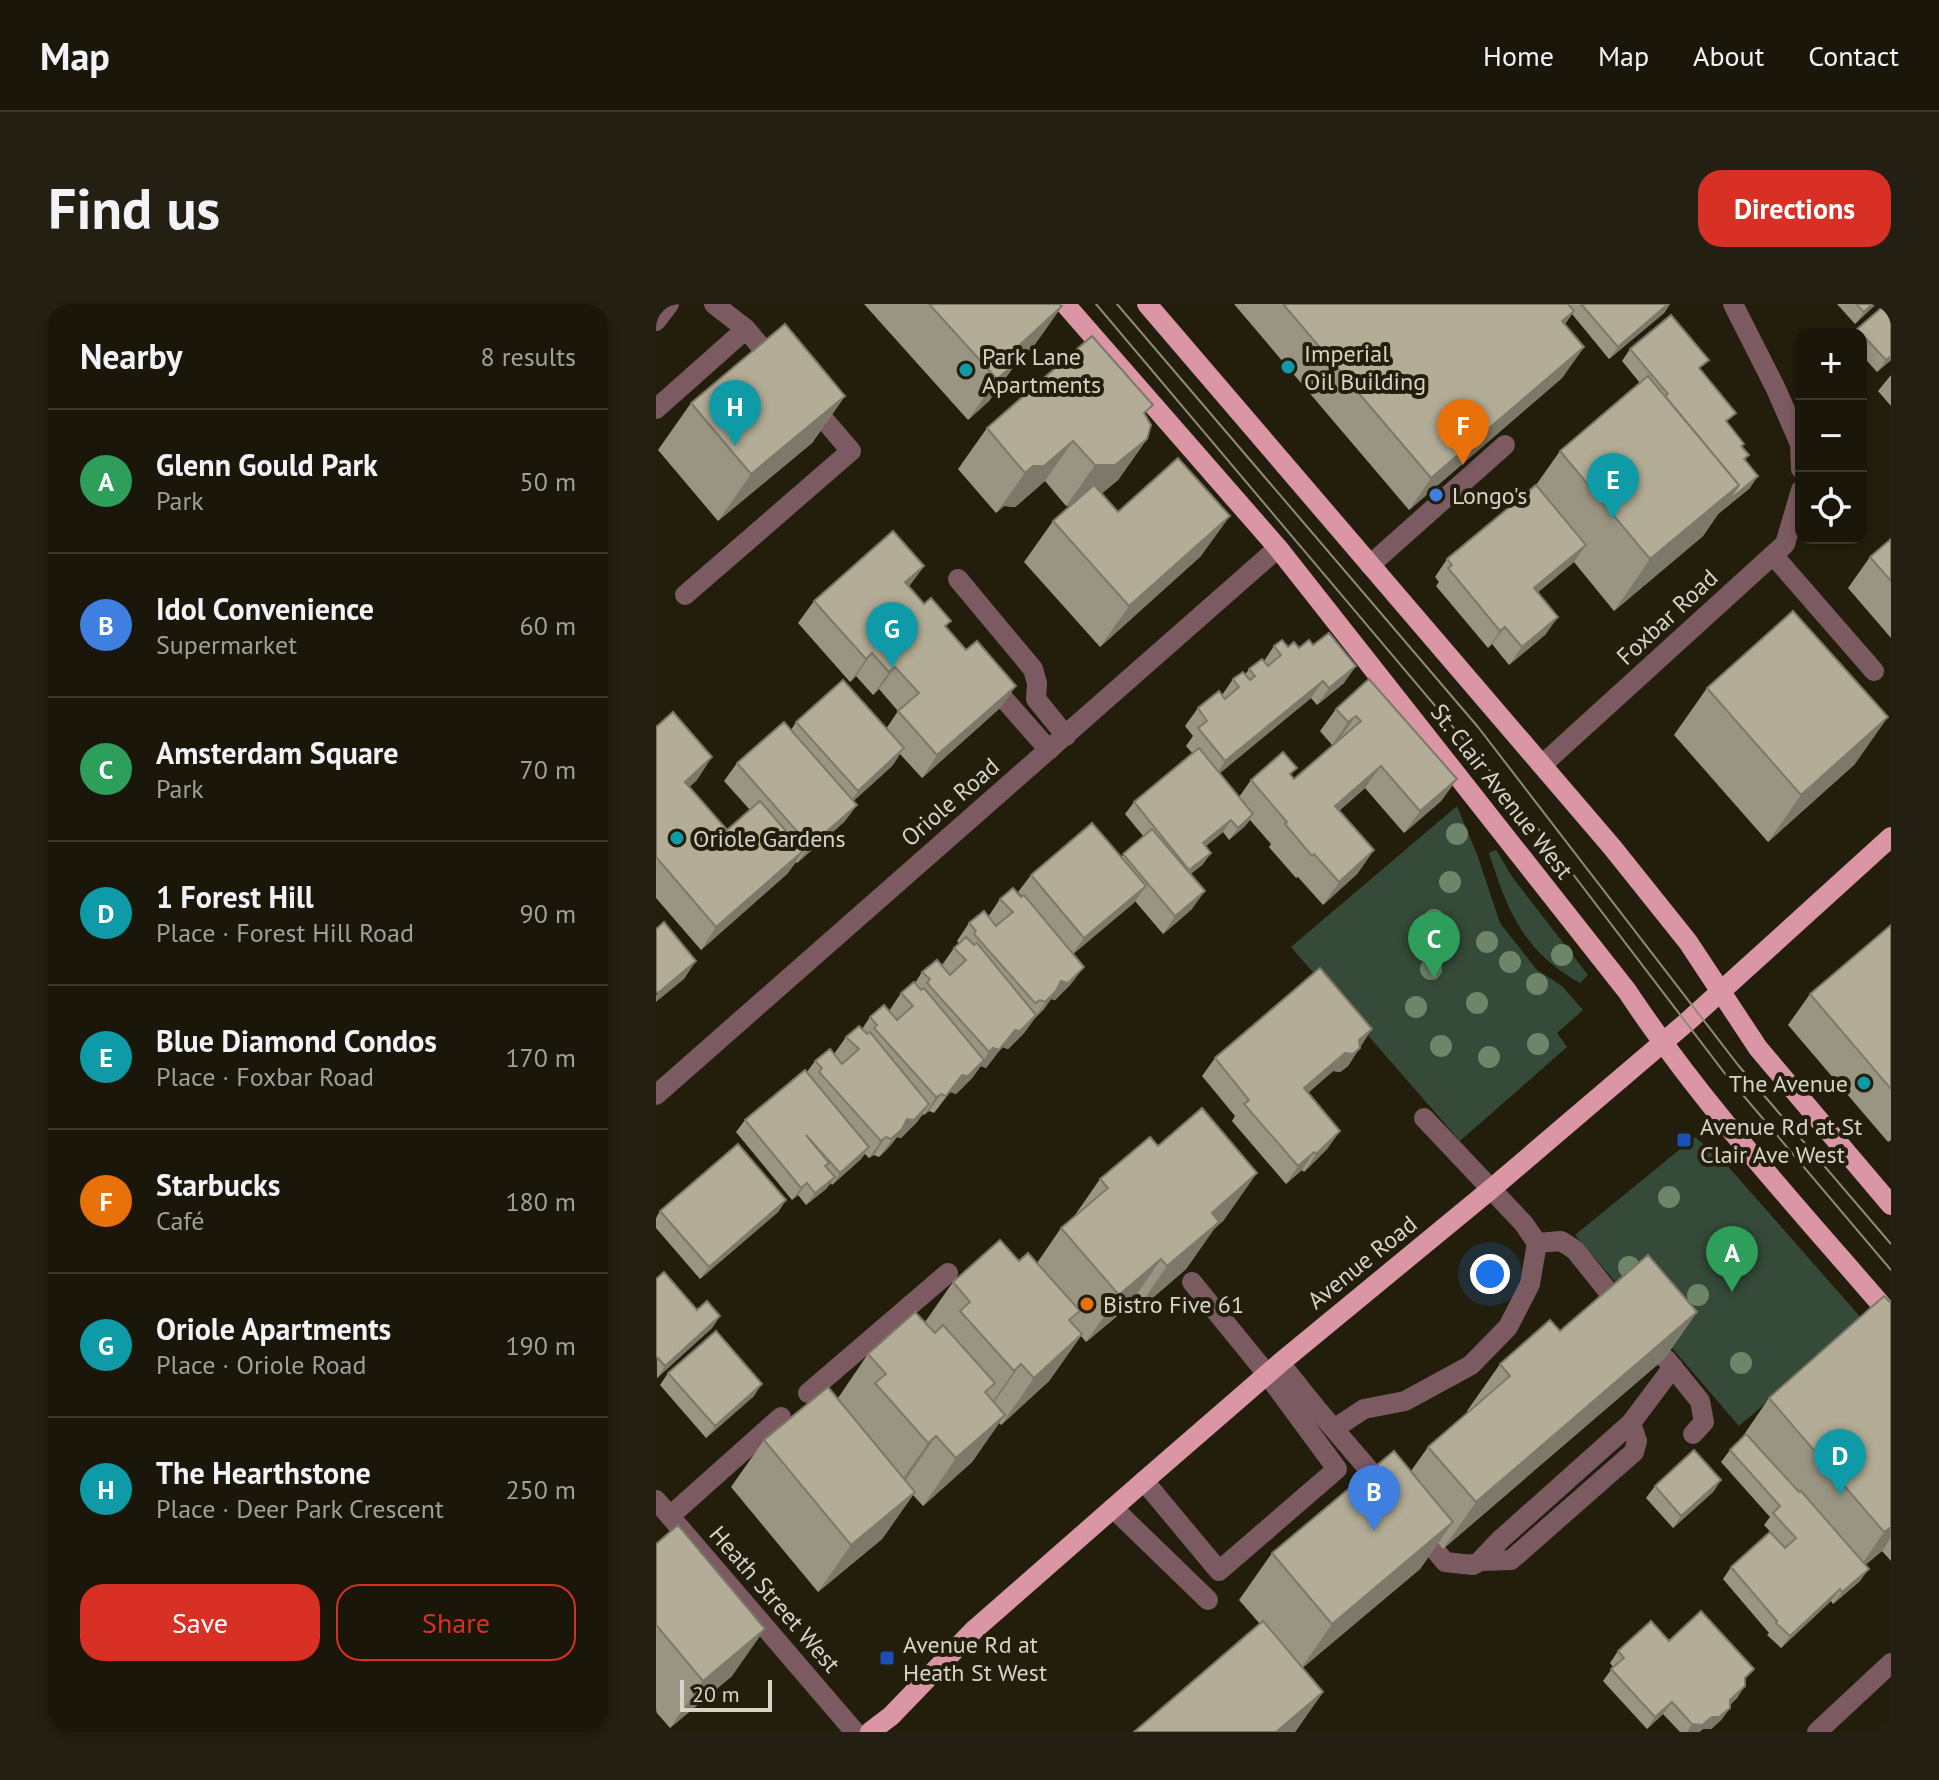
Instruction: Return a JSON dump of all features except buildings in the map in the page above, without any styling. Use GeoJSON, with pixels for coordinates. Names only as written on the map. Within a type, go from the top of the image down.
{"type":"FeatureCollection","features":[{"type":"Feature","properties":{"kind":"main road","name":"St. Clair Avenue West"},"geometry":{"type":"LineString","coordinates":[[1065,304],[1278,548],[1627,991],[1702,1096],[1891,1316]]}},
{"type":"Feature","properties":{"kind":"main road","name":"St. Clair Avenue West"},"geometry":{"type":"LineString","coordinates":[[1147,304],[1542,765],[1688,942],[1758,1048],[1891,1205]]}},
{"type":"Feature","properties":{"kind":"main road","name":"Avenue Road"},"geometry":{"type":"LineString","coordinates":[[870,1732],[891,1716],[974,1630],[1113,1508],[1274,1368],[1720,994],[1891,837]]}},
{"type":"Feature","properties":{"kind":"street"},"geometry":{"type":"LineString","coordinates":[[656,321],[669,304]]}},
{"type":"Feature","properties":{"kind":"street"},"geometry":{"type":"LineString","coordinates":[[685,595],[851,451],[746,329],[714,304]]}},
{"type":"Feature","properties":{"kind":"street"},"geometry":{"type":"LineString","coordinates":[[1733,304],[1795,433]]}},
{"type":"Feature","properties":{"kind":"street"},"geometry":{"type":"LineString","coordinates":[[656,409],[746,329]]}},
{"type":"Feature","properties":{"kind":"street"},"geometry":{"type":"LineString","coordinates":[[1370,565],[1505,445]]}},
{"type":"Feature","properties":{"kind":"street","name":"Foxbar Road"},"geometry":{"type":"LineString","coordinates":[[1542,765],[1785,544],[1795,510]]}},
{"type":"Feature","properties":{"kind":"street","name":"Oriole Road"},"geometry":{"type":"LineString","coordinates":[[656,1095],[1278,548]]}},
{"type":"Feature","properties":{"kind":"street"},"geometry":{"type":"LineString","coordinates":[[1773,555],[1874,671]]}},
{"type":"Feature","properties":{"kind":"street"},"geometry":{"type":"LineString","coordinates":[[958,579],[1033,669],[1037,683],[1036,699],[1066,736]]}},
{"type":"Feature","properties":{"kind":"street"},"geometry":{"type":"LineString","coordinates":[[979,670],[1049,750]]}},
{"type":"Feature","properties":{"kind":"street"},"geometry":{"type":"LineString","coordinates":[[1335,1428],[1364,1409],[1405,1401],[1471,1365],[1508,1327],[1530,1284],[1537,1243],[1524,1224],[1424,1118]]}},
{"type":"Feature","properties":{"kind":"street"},"geometry":{"type":"LineString","coordinates":[[1537,1243],[1561,1241],[1575,1250],[1611,1295]]}},
{"type":"Feature","properties":{"kind":"street"},"geometry":{"type":"LineString","coordinates":[[808,1393],[948,1273]]}},
{"type":"Feature","properties":{"kind":"street"},"geometry":{"type":"LineString","coordinates":[[1192,1282],[1335,1428],[1445,1562],[1473,1565],[1480,1561],[1631,1423],[1668,1361],[1700,1401],[1704,1422],[1693,1434]]}},
{"type":"Feature","properties":{"kind":"street"},"geometry":{"type":"LineString","coordinates":[[1144,1481],[1219,1571],[1337,1469],[1274,1368]]}},
{"type":"Feature","properties":{"kind":"street"},"geometry":{"type":"LineString","coordinates":[[670,1516],[781,1417]]}},
{"type":"Feature","properties":{"kind":"street","name":"Heath Street West"},"geometry":{"type":"LineString","coordinates":[[656,1500],[855,1732]]}},
{"type":"Feature","properties":{"kind":"street"},"geometry":{"type":"LineString","coordinates":[[1113,1508],[1208,1600]]}},
{"type":"Feature","properties":{"kind":"street"},"geometry":{"type":"LineString","coordinates":[[1817,1732],[1891,1663]]}},
{"type":"Feature","properties":{"kind":"green space"},"geometry":{"type":"Polygon","coordinates":[[[1457,806],[1500,923],[1537,970],[1562,986],[1583,1010],[1557,1033],[1567,1047],[1460,1141],[1291,947],[1457,806]]]}},
{"type":"Feature","properties":{"kind":"green space"},"geometry":{"type":"Polygon","coordinates":[[[1496,850],[1513,878],[1588,975],[1580,983],[1544,957],[1520,928],[1503,894],[1489,853],[1496,850]]]}},
{"type":"Feature","properties":{"kind":"green space"},"geometry":{"type":"Polygon","coordinates":[[[1695,1137],[1725,1163],[1863,1320],[1739,1426],[1575,1235],[1695,1137]]]}},
{"type":"Feature","properties":{"kind":"tram line"},"geometry":{"type":"LineString","coordinates":[[1096,304],[1534,823],[1726,1075],[1891,1270]]}},
{"type":"Feature","properties":{"kind":"tram line"},"geometry":{"type":"LineString","coordinates":[[1117,304],[1478,727],[1738,1065],[1891,1244]]}},
{"type":"Feature","properties":{"kind":"place","name":"Imperial Oil Building"},"geometry":{"type":"Point","coordinates":[1288,367]}},
{"type":"Feature","properties":{"kind":"place","name":"Park Lane Apartments"},"geometry":{"type":"Point","coordinates":[966,370]}},
{"type":"Feature","properties":{"kind":"place","name":"The Hearthstone"},"geometry":{"type":"Point","coordinates":[735,446]}},
{"type":"Feature","properties":{"kind":"place","name":"Starbucks"},"geometry":{"type":"Point","coordinates":[1463,465]}},
{"type":"Feature","properties":{"kind":"place","name":"Longo's"},"geometry":{"type":"Point","coordinates":[1436,495]}},
{"type":"Feature","properties":{"kind":"place","name":"Blue Diamond Condos"},"geometry":{"type":"Point","coordinates":[1613,519]}},
{"type":"Feature","properties":{"kind":"place","name":"Oriole Apartments"},"geometry":{"type":"Point","coordinates":[892,668]}},
{"type":"Feature","properties":{"kind":"place","name":"Oriole Gardens"},"geometry":{"type":"Point","coordinates":[677,838]}},
{"type":"Feature","properties":{"kind":"place","name":"Amsterdam Square"},"geometry":{"type":"Point","coordinates":[1434,978]}},
{"type":"Feature","properties":{"kind":"place","name":"The Avenue"},"geometry":{"type":"Point","coordinates":[1864,1083]}},
{"type":"Feature","properties":{"kind":"place","name":"Avenue Rd at St Clair Ave West"},"geometry":{"type":"Point","coordinates":[1684,1140]}},
{"type":"Feature","properties":{"kind":"place","name":"Glenn Gould Park"},"geometry":{"type":"Point","coordinates":[1732,1292]}},
{"type":"Feature","properties":{"kind":"place","name":"Bistro Five 61"},"geometry":{"type":"Point","coordinates":[1087,1304]}},
{"type":"Feature","properties":{"kind":"place","name":"1 Forest Hill"},"geometry":{"type":"Point","coordinates":[1840,1495]}},
{"type":"Feature","properties":{"kind":"place","name":"Idol Convenience"},"geometry":{"type":"Point","coordinates":[1374,1531]}},
{"type":"Feature","properties":{"kind":"place","name":"Avenue Rd at Heath St West"},"geometry":{"type":"Point","coordinates":[887,1658]}}]}
